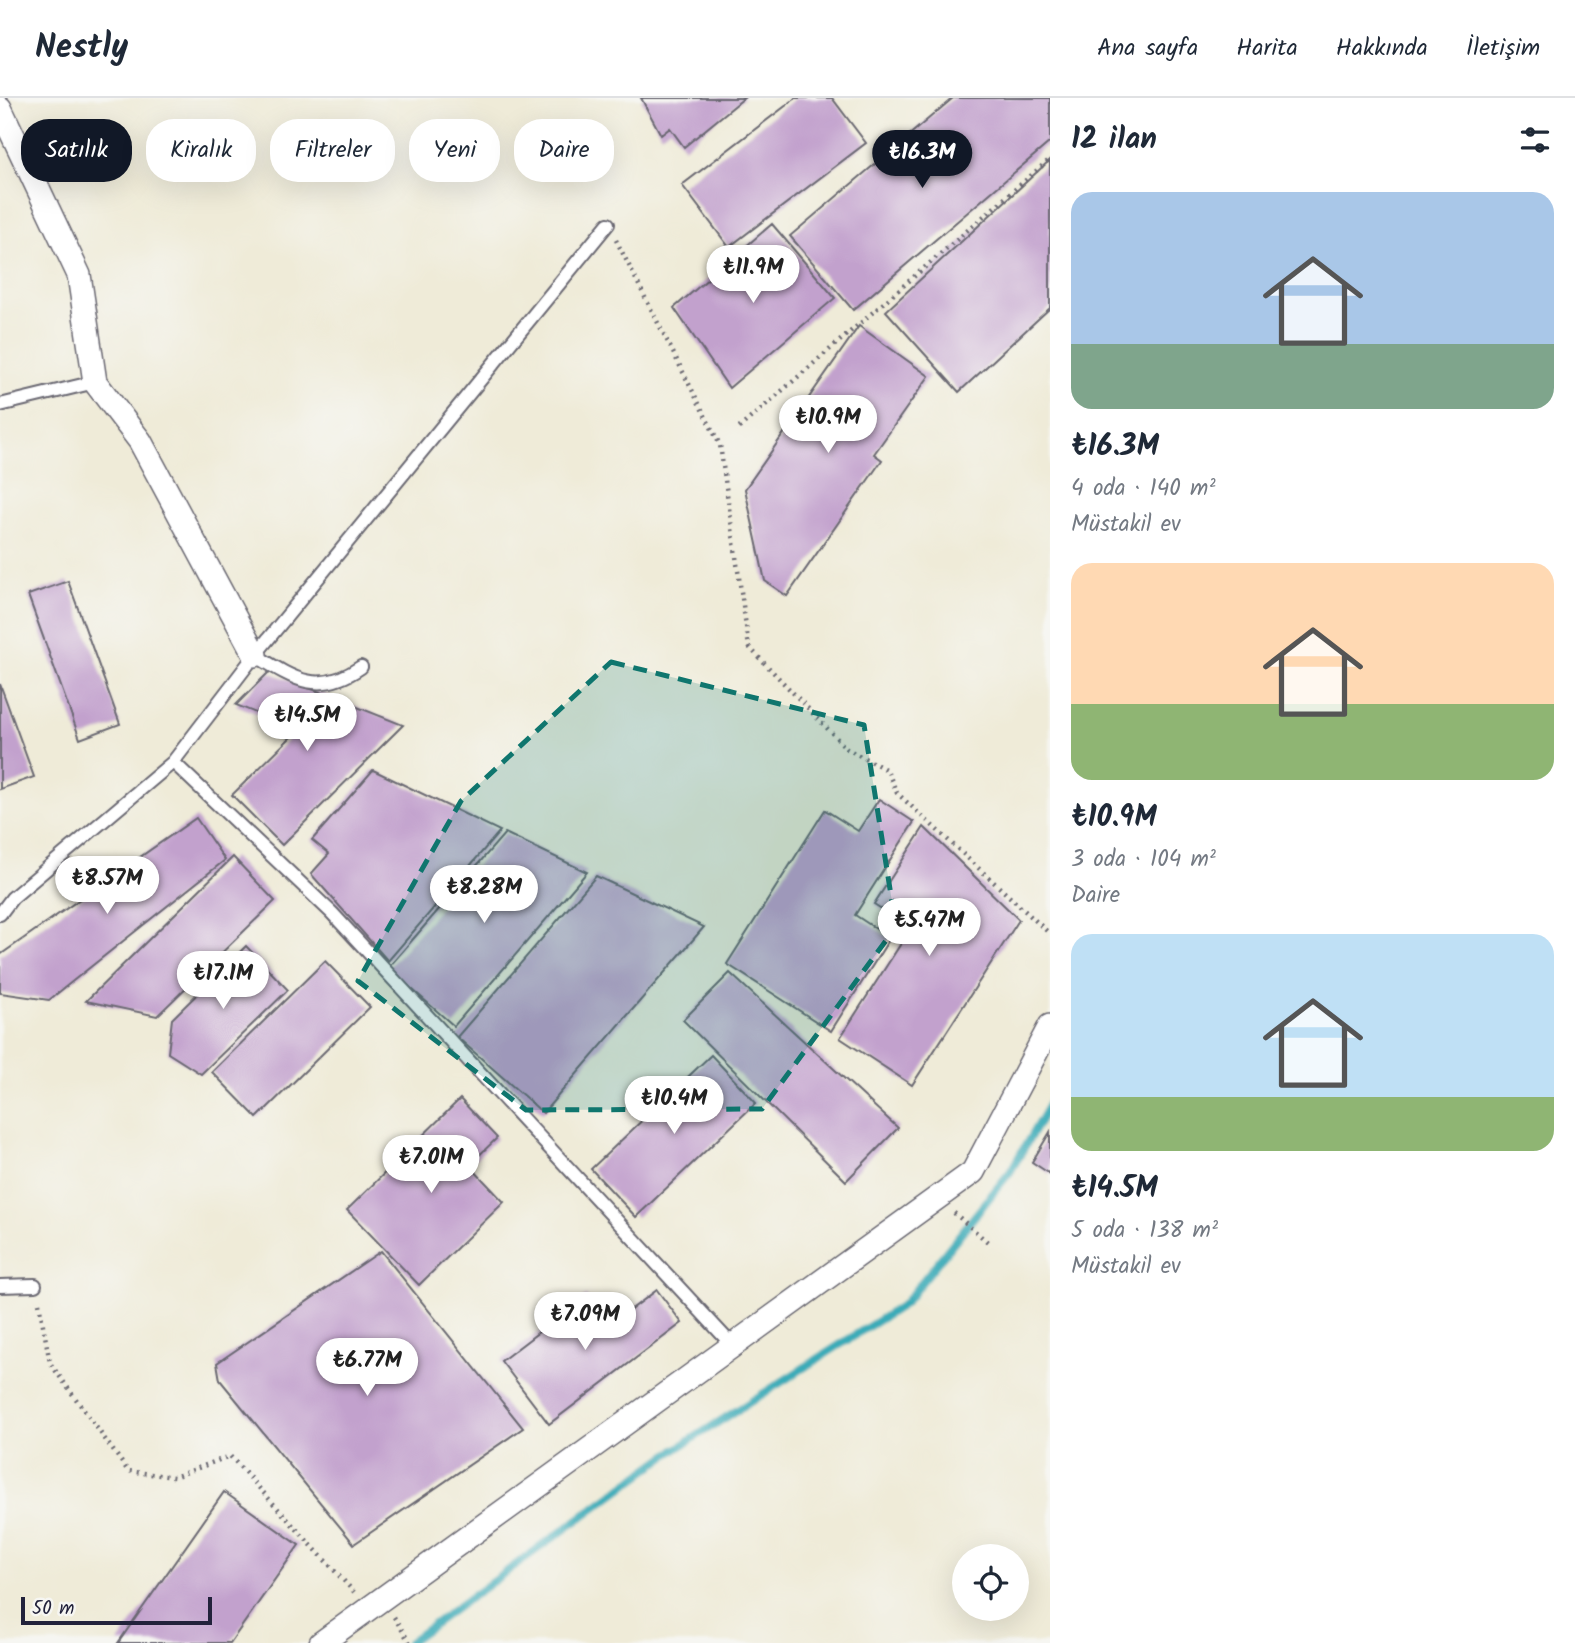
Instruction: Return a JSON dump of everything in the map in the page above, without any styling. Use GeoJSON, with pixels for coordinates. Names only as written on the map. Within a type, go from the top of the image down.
{"type":"FeatureCollection","features":[{"type":"Feature","properties":{"kind":"street"},"geometry":{"type":"LineString","coordinates":[[3,122],[79,275],[95,382],[140,441],[255,655]]}},
{"type":"Feature","properties":{"kind":"street"},"geometry":{"type":"LineString","coordinates":[[321,1643],[973,1172],[1050,1026]]}},
{"type":"Feature","properties":{"kind":"lane"},"geometry":{"type":"LineString","coordinates":[[0,914],[12,898],[173,762],[255,655],[608,224]]}},
{"type":"Feature","properties":{"kind":"lane"},"geometry":{"type":"LineString","coordinates":[[0,405],[95,382]]}},
{"type":"Feature","properties":{"kind":"lane"},"geometry":{"type":"LineString","coordinates":[[255,655],[284,673],[322,685],[342,680],[361,667]]}},
{"type":"Feature","properties":{"kind":"lane"},"geometry":{"type":"LineString","coordinates":[[173,762],[331,913],[733,1346]]}},
{"type":"Feature","properties":{"kind":"lane"},"geometry":{"type":"LineString","coordinates":[[0,1286],[35,1284]]}},
{"type":"Feature","properties":{"kind":"path"},"geometry":{"type":"LineString","coordinates":[[739,428],[1050,159]]}},
{"type":"Feature","properties":{"kind":"path"},"geometry":{"type":"LineString","coordinates":[[608,224],[720,445],[749,647],[847,749],[887,770],[897,793],[1050,934]]}},
{"type":"Feature","properties":{"kind":"path"},"geometry":{"type":"LineString","coordinates":[[955,1213],[990,1244]]}},
{"type":"Feature","properties":{"kind":"path"},"geometry":{"type":"LineString","coordinates":[[35,1284],[50,1363],[128,1471],[174,1477],[230,1456],[369,1608]]}},
{"type":"Feature","properties":{"kind":"path"},"geometry":{"type":"LineString","coordinates":[[400,1627],[410,1643]]}},
{"type":"Feature","properties":{"kind":"highlighted area"},"geometry":{"type":"Polygon","coordinates":[[[611,662],[864,725],[896,927],[762,1109],[526,1110],[358,981],[461,801],[611,662]]]}},
{"type":"Feature","properties":{"kind":"building"},"geometry":{"type":"Polygon","coordinates":[[[641,98],[744,98],[684,147],[670,128],[661,135],[641,98]]]}},
{"type":"Feature","properties":{"kind":"building"},"geometry":{"type":"Polygon","coordinates":[[[796,98],[832,98],[866,143],[729,247],[682,185],[796,98]]]}},
{"type":"Feature","properties":{"kind":"building"},"geometry":{"type":"Polygon","coordinates":[[[953,98],[1050,98],[1050,142],[853,310],[790,236],[953,98]]]}},
{"type":"Feature","properties":{"kind":"building"},"geometry":{"type":"Polygon","coordinates":[[[1050,160],[1050,308],[959,392],[886,311],[1050,160]]]}},
{"type":"Feature","properties":{"kind":"building"},"geometry":{"type":"Polygon","coordinates":[[[772,224],[835,298],[729,388],[674,308],[772,224]]]}},
{"type":"Feature","properties":{"kind":"building"},"geometry":{"type":"Polygon","coordinates":[[[859,326],[929,376],[874,454],[882,460],[787,596],[765,581],[745,489],[859,326]]]}},
{"type":"Feature","properties":{"kind":"building"},"geometry":{"type":"Polygon","coordinates":[[[68,581],[120,724],[80,739],[28,595],[68,581]]]}},
{"type":"Feature","properties":{"kind":"building"},"geometry":{"type":"Polygon","coordinates":[[[269,672],[403,725],[282,845],[232,795],[298,730],[236,705],[269,672]]]}},
{"type":"Feature","properties":{"kind":"building"},"geometry":{"type":"Polygon","coordinates":[[[0,684],[34,777],[0,789],[0,684]]]}},
{"type":"Feature","properties":{"kind":"building"},"geometry":{"type":"Polygon","coordinates":[[[373,770],[500,831],[388,961],[311,874],[329,854],[312,840],[373,770]]]}},
{"type":"Feature","properties":{"kind":"building"},"geometry":{"type":"Polygon","coordinates":[[[879,799],[914,822],[855,915],[890,938],[831,1031],[727,964],[825,810],[858,831],[879,799]]]}},
{"type":"Feature","properties":{"kind":"building"},"geometry":{"type":"Polygon","coordinates":[[[196,818],[225,860],[49,1000],[0,993],[0,955],[196,818]]]}},
{"type":"Feature","properties":{"kind":"building"},"geometry":{"type":"Polygon","coordinates":[[[924,827],[1019,920],[912,1085],[840,1038],[911,928],[874,904],[924,827]]]}},
{"type":"Feature","properties":{"kind":"building"},"geometry":{"type":"Polygon","coordinates":[[[505,833],[587,872],[454,1026],[388,968],[505,833]]]}},
{"type":"Feature","properties":{"kind":"building"},"geometry":{"type":"Polygon","coordinates":[[[233,857],[275,901],[157,1016],[86,1001],[233,857]]]}},
{"type":"Feature","properties":{"kind":"building"},"geometry":{"type":"Polygon","coordinates":[[[596,876],[704,927],[543,1113],[457,1037],[596,876]]]}},
{"type":"Feature","properties":{"kind":"building"},"geometry":{"type":"Polygon","coordinates":[[[246,946],[288,990],[201,1074],[168,1053],[172,1019],[246,946]]]}},
{"type":"Feature","properties":{"kind":"building"},"geometry":{"type":"Polygon","coordinates":[[[325,961],[370,1007],[257,1118],[212,1072],[325,961]]]}},
{"type":"Feature","properties":{"kind":"building"},"geometry":{"type":"Polygon","coordinates":[[[730,973],[898,1128],[846,1181],[683,1020],[730,973]]]}},
{"type":"Feature","properties":{"kind":"building"},"geometry":{"type":"Polygon","coordinates":[[[711,1055],[756,1103],[636,1217],[591,1169],[711,1055]]]}},
{"type":"Feature","properties":{"kind":"building"},"geometry":{"type":"Polygon","coordinates":[[[460,1099],[497,1138],[469,1165],[504,1202],[419,1285],[347,1210],[460,1099]]]}},
{"type":"Feature","properties":{"kind":"building"},"geometry":{"type":"Polygon","coordinates":[[[1050,1132],[1050,1174],[1032,1162],[1050,1132]]]}},
{"type":"Feature","properties":{"kind":"building"},"geometry":{"type":"Polygon","coordinates":[[[381,1251],[523,1428],[354,1544],[220,1380],[217,1363],[381,1251]]]}},
{"type":"Feature","properties":{"kind":"building"},"geometry":{"type":"Polygon","coordinates":[[[657,1290],[682,1323],[549,1424],[501,1361],[586,1296],[609,1326],[657,1290]]]}},
{"type":"Feature","properties":{"kind":"building"},"geometry":{"type":"Polygon","coordinates":[[[224,1492],[299,1545],[230,1643],[118,1643],[224,1492]]]}},
{"type":"Feature","properties":{"kind":"waterway"},"geometry":{"type":"LineString","coordinates":[[408,1643],[667,1455],[904,1304],[1010,1172],[1050,1103]]}}]}
